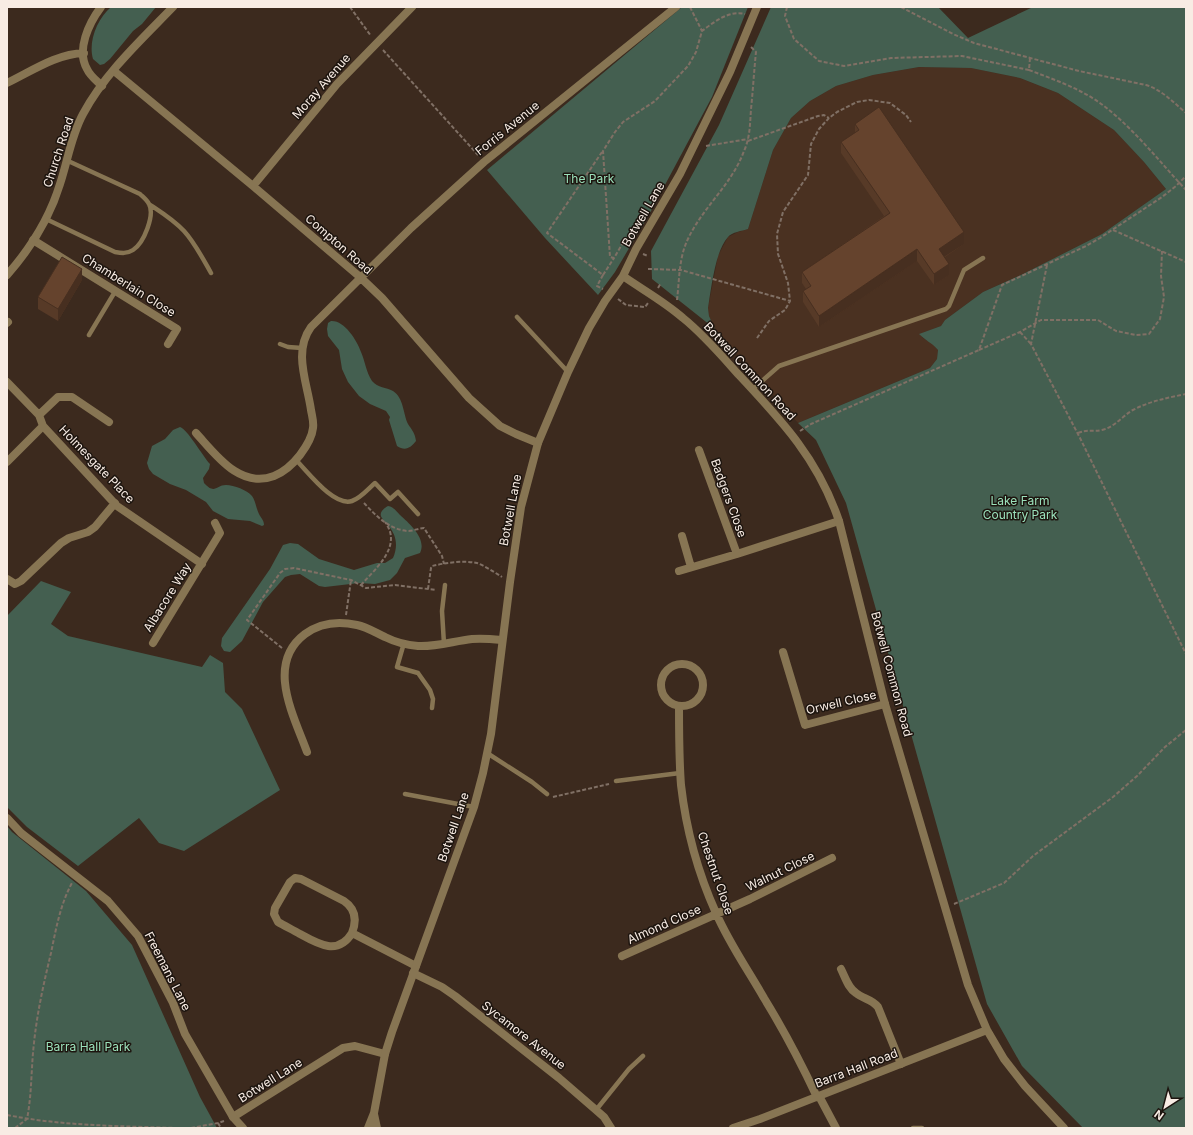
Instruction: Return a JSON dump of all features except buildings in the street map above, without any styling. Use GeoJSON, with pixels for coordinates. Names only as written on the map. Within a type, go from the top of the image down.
{"type":"FeatureCollection","features":[{"type":"Feature","properties":{"kind":"street"},"geometry":{"type":"LineString","coordinates":[[101,7],[88,28],[84,41],[84,52],[87,70],[102,86]]}},
{"type":"Feature","properties":{"kind":"street","name":"Church Road"},"geometry":{"type":"LineString","coordinates":[[7,275],[33,240],[46,219],[60,184],[66,160],[79,122],[84,113],[114,71],[173,7]]}},
{"type":"Feature","properties":{"kind":"street","name":"Moray Avenue"},"geometry":{"type":"LineString","coordinates":[[253,186],[332,90],[376,42],[412,7]]}},
{"type":"Feature","properties":{"kind":"street","name":"Forris Avenue"},"geometry":{"type":"LineString","coordinates":[[302,348],[311,327],[411,228],[484,162],[676,7]]}},
{"type":"Feature","properties":{"kind":"street","name":"Botwell Lane"},"geometry":{"type":"LineString","coordinates":[[368,1128],[374,1113],[386,1054],[400,1008],[474,807],[488,753],[521,507],[538,443],[568,372],[589,328],[623,276],[636,249],[680,174],[722,89],[757,7]]}},
{"type":"Feature","properties":{"kind":"street"},"geometry":{"type":"LineString","coordinates":[[7,83],[59,57],[71,53],[84,52]]}},
{"type":"Feature","properties":{"kind":"street","name":"Compton Road"},"geometry":{"type":"LineString","coordinates":[[114,71],[360,277],[395,313],[469,398],[485,414],[507,430],[538,443]]}},
{"type":"Feature","properties":{"kind":"street","name":"Chamberlain Close"},"geometry":{"type":"LineString","coordinates":[[33,240],[177,328],[168,344]]}},
{"type":"Feature","properties":{"kind":"street","name":"Botwell Common Road"},"geometry":{"type":"LineString","coordinates":[[623,276],[675,311],[696,329],[793,436],[808,456],[822,479],[839,521],[885,704],[968,985],[987,1030],[1010,1068],[1064,1128]]}},
{"type":"Feature","properties":{"kind":"street"},"geometry":{"type":"LineString","coordinates":[[196,433],[224,463],[233,471],[244,476],[260,479],[272,477],[282,472],[296,460],[308,443],[313,427],[310,400],[303,368],[302,348]]}},
{"type":"Feature","properties":{"kind":"street","name":"Holmesgate Place"},"geometry":{"type":"LineString","coordinates":[[7,382],[39,415],[43,426],[115,503],[202,564]]}},
{"type":"Feature","properties":{"kind":"street"},"geometry":{"type":"LineString","coordinates":[[39,415],[58,397],[72,397],[109,422]]}},
{"type":"Feature","properties":{"kind":"street"},"geometry":{"type":"LineString","coordinates":[[7,462],[43,426]]}},
{"type":"Feature","properties":{"kind":"street","name":"Badgers Close"},"geometry":{"type":"LineString","coordinates":[[699,450],[738,554]]}},
{"type":"Feature","properties":{"kind":"street"},"geometry":{"type":"LineString","coordinates":[[7,579],[15,584],[21,581],[61,543],[69,538],[88,532],[95,527],[115,503]]}},
{"type":"Feature","properties":{"kind":"street","name":"Badgers Close"},"geometry":{"type":"LineString","coordinates":[[679,571],[738,554],[839,521]]}},
{"type":"Feature","properties":{"kind":"street","name":"Albacore Way"},"geometry":{"type":"LineString","coordinates":[[153,643],[220,533],[214,523]]}},
{"type":"Feature","properties":{"kind":"street"},"geometry":{"type":"LineString","coordinates":[[682,536],[691,567]]}},
{"type":"Feature","properties":{"kind":"street"},"geometry":{"type":"LineString","coordinates":[[307,752],[285,690],[285,670],[289,653],[298,641],[315,628],[330,624],[359,625],[404,643],[418,646],[444,644],[474,639],[502,640]]}},
{"type":"Feature","properties":{"kind":"street","name":"Orwell Close"},"geometry":{"type":"LineString","coordinates":[[783,652],[805,725],[885,704]]}},
{"type":"Feature","properties":{"kind":"street"},"geometry":{"type":"LineString","coordinates":[[683,664],[697,671],[703,685],[700,695],[694,703],[679,706],[668,702],[664,697],[661,680],[667,670],[683,664]]}},
{"type":"Feature","properties":{"kind":"street","name":"Chestnut Close"},"geometry":{"type":"LineString","coordinates":[[679,706],[680,773],[689,830],[700,871],[716,914],[730,942],[765,999],[836,1128]]}},
{"type":"Feature","properties":{"kind":"street","name":"Freemans Lane"},"geometry":{"type":"LineString","coordinates":[[7,818],[21,833],[76,878],[108,901],[138,936],[173,1003],[184,1034],[233,1117],[243,1128]]}},
{"type":"Feature","properties":{"kind":"street","name":"Walnut Close"},"geometry":{"type":"LineString","coordinates":[[716,914],[750,899],[832,858]]}},
{"type":"Feature","properties":{"kind":"street"},"geometry":{"type":"LineString","coordinates":[[295,878],[301,878],[344,901],[350,906],[356,919],[352,933],[346,941],[340,945],[321,945],[278,922],[274,911],[290,882],[295,878]]}},
{"type":"Feature","properties":{"kind":"street","name":"Almond Close"},"geometry":{"type":"LineString","coordinates":[[622,956],[716,914]]}},
{"type":"Feature","properties":{"kind":"street","name":"Sycamore Avenue"},"geometry":{"type":"LineString","coordinates":[[352,933],[455,996],[529,1054],[596,1110],[604,1117],[611,1128]]}},
{"type":"Feature","properties":{"kind":"street"},"geometry":{"type":"LineString","coordinates":[[840,968],[852,990],[861,997],[873,1002],[879,1009],[901,1064]]}},
{"type":"Feature","properties":{"kind":"street","name":"Barra Hall Road"},"geometry":{"type":"LineString","coordinates":[[734,1128],[987,1030]]}},
{"type":"Feature","properties":{"kind":"street","name":"Botwell Lane"},"geometry":{"type":"LineString","coordinates":[[233,1117],[343,1048],[355,1046],[386,1054]]}},
{"type":"Feature","properties":{"kind":"street","name":"Botwell Lane"},"geometry":{"type":"LineString","coordinates":[[374,1113],[377,1128]]}},
{"type":"Feature","properties":{"kind":"lane"},"geometry":{"type":"LineString","coordinates":[[66,160],[140,194],[149,204],[168,217],[184,231],[196,247],[211,273]]}},
{"type":"Feature","properties":{"kind":"lane"},"geometry":{"type":"LineString","coordinates":[[46,219],[115,252],[128,253],[134,250],[145,233],[151,217],[149,204]]}},
{"type":"Feature","properties":{"kind":"lane"},"geometry":{"type":"LineString","coordinates":[[752,390],[779,366],[946,309],[949,306],[964,270],[983,258]]}},
{"type":"Feature","properties":{"kind":"lane"},"geometry":{"type":"LineString","coordinates":[[89,335],[116,290]]}},
{"type":"Feature","properties":{"kind":"lane"},"geometry":{"type":"LineString","coordinates":[[517,317],[568,372]]}},
{"type":"Feature","properties":{"kind":"lane"},"geometry":{"type":"LineString","coordinates":[[280,344],[288,348],[302,348]]}},
{"type":"Feature","properties":{"kind":"lane"},"geometry":{"type":"LineString","coordinates":[[296,460],[335,498],[343,502],[348,502],[358,498],[375,483],[390,499],[398,492],[418,514]]}},
{"type":"Feature","properties":{"kind":"lane"},"geometry":{"type":"LineString","coordinates":[[444,644],[442,611],[445,585]]}},
{"type":"Feature","properties":{"kind":"lane"},"geometry":{"type":"LineString","coordinates":[[404,643],[397,667],[418,673],[430,690],[433,699],[432,708]]}},
{"type":"Feature","properties":{"kind":"lane"},"geometry":{"type":"LineString","coordinates":[[488,753],[532,782],[547,794]]}},
{"type":"Feature","properties":{"kind":"lane"},"geometry":{"type":"LineString","coordinates":[[616,781],[680,773]]}},
{"type":"Feature","properties":{"kind":"lane"},"geometry":{"type":"LineString","coordinates":[[405,794],[474,807]]}},
{"type":"Feature","properties":{"kind":"lane"},"geometry":{"type":"LineString","coordinates":[[596,1110],[629,1069],[643,1056]]}},
{"type":"Feature","properties":{"kind":"lane"},"geometry":{"type":"LineString","coordinates":[[913,1128],[922,1128]]}},
{"type":"Feature","properties":{"kind":"path"},"geometry":{"type":"LineString","coordinates":[[350,7],[376,42],[484,162]]}},
{"type":"Feature","properties":{"kind":"path"},"geometry":{"type":"LineString","coordinates":[[690,7],[702,31]]}},
{"type":"Feature","properties":{"kind":"path"},"geometry":{"type":"LineString","coordinates":[[787,7],[785,16],[794,39],[819,62],[844,66],[891,58],[962,56],[1029,70],[1070,86],[1104,106],[1144,142],[1186,190]]}},
{"type":"Feature","properties":{"kind":"path"},"geometry":{"type":"LineString","coordinates":[[901,7],[953,34],[974,43],[1079,71],[1146,85],[1161,91],[1186,113]]}},
{"type":"Feature","properties":{"kind":"path"},"geometry":{"type":"LineString","coordinates":[[603,275],[547,233],[603,152],[615,132],[624,122],[655,101],[688,66],[696,52],[702,31],[718,20],[738,12],[754,16]]}},
{"type":"Feature","properties":{"kind":"path"},"geometry":{"type":"LineString","coordinates":[[675,311],[684,248],[690,234],[724,188],[742,156],[748,140],[756,52],[744,39]]}},
{"type":"Feature","properties":{"kind":"path"},"geometry":{"type":"LineString","coordinates":[[1029,70],[1030,58]]}},
{"type":"Feature","properties":{"kind":"path"},"geometry":{"type":"LineString","coordinates":[[757,338],[769,322],[785,310],[790,301],[788,283],[778,254],[777,234],[779,223],[788,203],[808,175],[810,148],[814,136],[829,118],[847,106],[857,102],[869,100],[890,103],[898,108],[911,122]]}},
{"type":"Feature","properties":{"kind":"path"},"geometry":{"type":"LineString","coordinates":[[706,146],[748,140],[818,116],[824,115],[829,118]]}},
{"type":"Feature","properties":{"kind":"path"},"geometry":{"type":"LineString","coordinates":[[603,152],[610,257],[614,258]]}},
{"type":"Feature","properties":{"kind":"path"},"geometry":{"type":"LineString","coordinates":[[979,350],[1002,284],[1047,265],[1086,246],[1162,197],[1180,183],[1186,176]]}},
{"type":"Feature","properties":{"kind":"path"},"geometry":{"type":"LineString","coordinates":[[1112,230],[1186,262]]}},
{"type":"Feature","properties":{"kind":"path"},"geometry":{"type":"LineString","coordinates":[[648,256],[624,241],[597,286],[626,305],[645,307],[661,283]]}},
{"type":"Feature","properties":{"kind":"path"},"geometry":{"type":"LineString","coordinates":[[793,436],[811,424],[1020,332],[1041,320],[1098,320],[1116,331],[1136,336],[1149,334],[1160,319],[1164,297],[1161,276],[1162,251]]}},
{"type":"Feature","properties":{"kind":"path"},"geometry":{"type":"LineString","coordinates":[[1031,344],[1047,265]]}},
{"type":"Feature","properties":{"kind":"path"},"geometry":{"type":"LineString","coordinates":[[648,269],[681,270],[790,301]]}},
{"type":"Feature","properties":{"kind":"path"},"geometry":{"type":"LineString","coordinates":[[1020,332],[1031,344],[1078,433],[1186,654]]}},
{"type":"Feature","properties":{"kind":"path"},"geometry":{"type":"LineString","coordinates":[[1078,433],[1085,430],[1102,430],[1117,423],[1131,411],[1152,401],[1186,394]]}},
{"type":"Feature","properties":{"kind":"path"},"geometry":{"type":"LineString","coordinates":[[358,498],[373,513],[384,521],[400,529],[408,531],[424,528],[442,556],[444,564]]}},
{"type":"Feature","properties":{"kind":"path"},"geometry":{"type":"LineString","coordinates":[[361,585],[387,554],[390,547],[391,533],[384,521]]}},
{"type":"Feature","properties":{"kind":"path"},"geometry":{"type":"LineString","coordinates":[[428,589],[432,566],[465,562],[477,564],[510,582]]}},
{"type":"Feature","properties":{"kind":"path"},"geometry":{"type":"LineString","coordinates":[[289,653],[247,620],[280,573],[285,569],[294,568],[351,580],[368,588],[396,585],[444,592]]}},
{"type":"Feature","properties":{"kind":"path"},"geometry":{"type":"LineString","coordinates":[[345,624],[351,580]]}},
{"type":"Feature","properties":{"kind":"path"},"geometry":{"type":"LineString","coordinates":[[945,907],[1004,883],[1033,856],[1113,797],[1137,776],[1165,747],[1186,730]]}},
{"type":"Feature","properties":{"kind":"path"},"geometry":{"type":"LineString","coordinates":[[547,794],[551,798],[612,784],[616,781]]}},
{"type":"Feature","properties":{"kind":"path"},"geometry":{"type":"LineString","coordinates":[[15,1128],[27,1119],[34,1042],[42,990],[63,901],[76,878]]}},
{"type":"Feature","properties":{"kind":"path"},"geometry":{"type":"LineString","coordinates":[[7,1115],[27,1119],[176,1128]]}},
{"type":"Feature","properties":{"kind":"path"},"geometry":{"type":"LineString","coordinates":[[191,1128],[218,1123],[233,1117]]}},
{"type":"Feature","properties":{"kind":"path"},"geometry":{"type":"LineString","coordinates":[[218,1123],[221,1128]]}},
{"type":"Feature","properties":{"kind":"shaded area"},"geometry":{"type":"Polygon","coordinates":[[[919,67],[971,68],[1020,78],[1058,93],[1114,130],[1144,162],[1166,189],[1102,234],[1023,274],[983,292],[945,320],[941,326],[920,334],[923,338],[932,343],[938,350],[937,359],[930,368],[798,423],[715,329],[709,316],[708,308],[718,256],[728,237],[748,229],[773,150],[791,118],[810,101],[836,86],[873,75],[919,67]]]}},
{"type":"Feature","properties":{"kind":"green space"},"geometry":{"type":"Polygon","coordinates":[[[111,7],[156,7],[142,24],[133,31],[110,59],[104,64],[100,65],[93,59],[93,38],[98,24],[111,7]]]}},
{"type":"Feature","properties":{"kind":"green space","name":"The Park"},"geometry":{"type":"Polygon","coordinates":[[[682,7],[748,7],[712,97],[651,211],[615,272],[598,295],[545,238],[487,170],[682,7]]]}},
{"type":"Feature","properties":{"kind":"green space","name":"Lake Farm Country Park"},"geometry":{"type":"Polygon","coordinates":[[[771,7],[938,7],[968,38],[1033,7],[1186,7],[1186,1128],[1083,1128],[1022,1066],[987,1004],[846,503],[816,440],[798,423],[930,368],[937,359],[938,350],[919,334],[941,326],[945,320],[983,292],[1023,274],[1102,234],[1166,189],[1144,162],[1114,130],[1058,93],[1020,78],[971,68],[919,67],[873,75],[836,86],[810,101],[791,118],[773,150],[748,229],[732,234],[728,237],[720,251],[714,271],[708,308],[709,316],[715,329],[652,279],[651,251],[719,125],[771,7]]]}},
{"type":"Feature","properties":{"kind":"green space"},"geometry":{"type":"Polygon","coordinates":[[[331,321],[341,324],[353,337],[359,347],[368,374],[372,381],[377,385],[397,394],[403,406],[406,420],[416,438],[416,441],[410,447],[403,449],[397,446],[389,420],[390,417],[386,411],[370,404],[359,396],[348,382],[342,369],[339,350],[328,336],[328,323],[331,321]]]}},
{"type":"Feature","properties":{"kind":"green space"},"geometry":{"type":"Polygon","coordinates":[[[180,427],[191,438],[210,464],[209,469],[203,478],[204,483],[213,489],[223,485],[229,485],[247,492],[252,496],[264,525],[262,526],[250,521],[228,519],[213,511],[206,502],[186,490],[170,484],[153,474],[147,463],[152,446],[165,439],[173,430],[180,427]]]}},
{"type":"Feature","properties":{"kind":"green space"},"geometry":{"type":"Polygon","coordinates":[[[388,506],[395,509],[413,527],[419,537],[422,548],[420,553],[405,558],[397,573],[390,580],[375,584],[359,583],[325,587],[319,586],[300,574],[285,577],[263,602],[242,641],[230,652],[224,651],[221,646],[222,638],[270,569],[283,545],[290,543],[298,544],[319,559],[354,570],[377,563],[385,563],[393,558],[396,549],[395,537],[381,516],[383,509],[388,506]]]}},
{"type":"Feature","properties":{"kind":"green space"},"geometry":{"type":"Polygon","coordinates":[[[41,581],[71,592],[51,624],[68,636],[202,667],[210,655],[223,663],[225,692],[242,709],[280,790],[184,851],[159,843],[139,818],[78,866],[27,827],[7,807],[7,616],[41,581]]]}},
{"type":"Feature","properties":{"kind":"green space","name":"Barra Hall Park"},"geometry":{"type":"Polygon","coordinates":[[[7,826],[12,832],[86,891],[132,945],[200,1097],[217,1128],[7,1128],[7,826]]]}}]}
